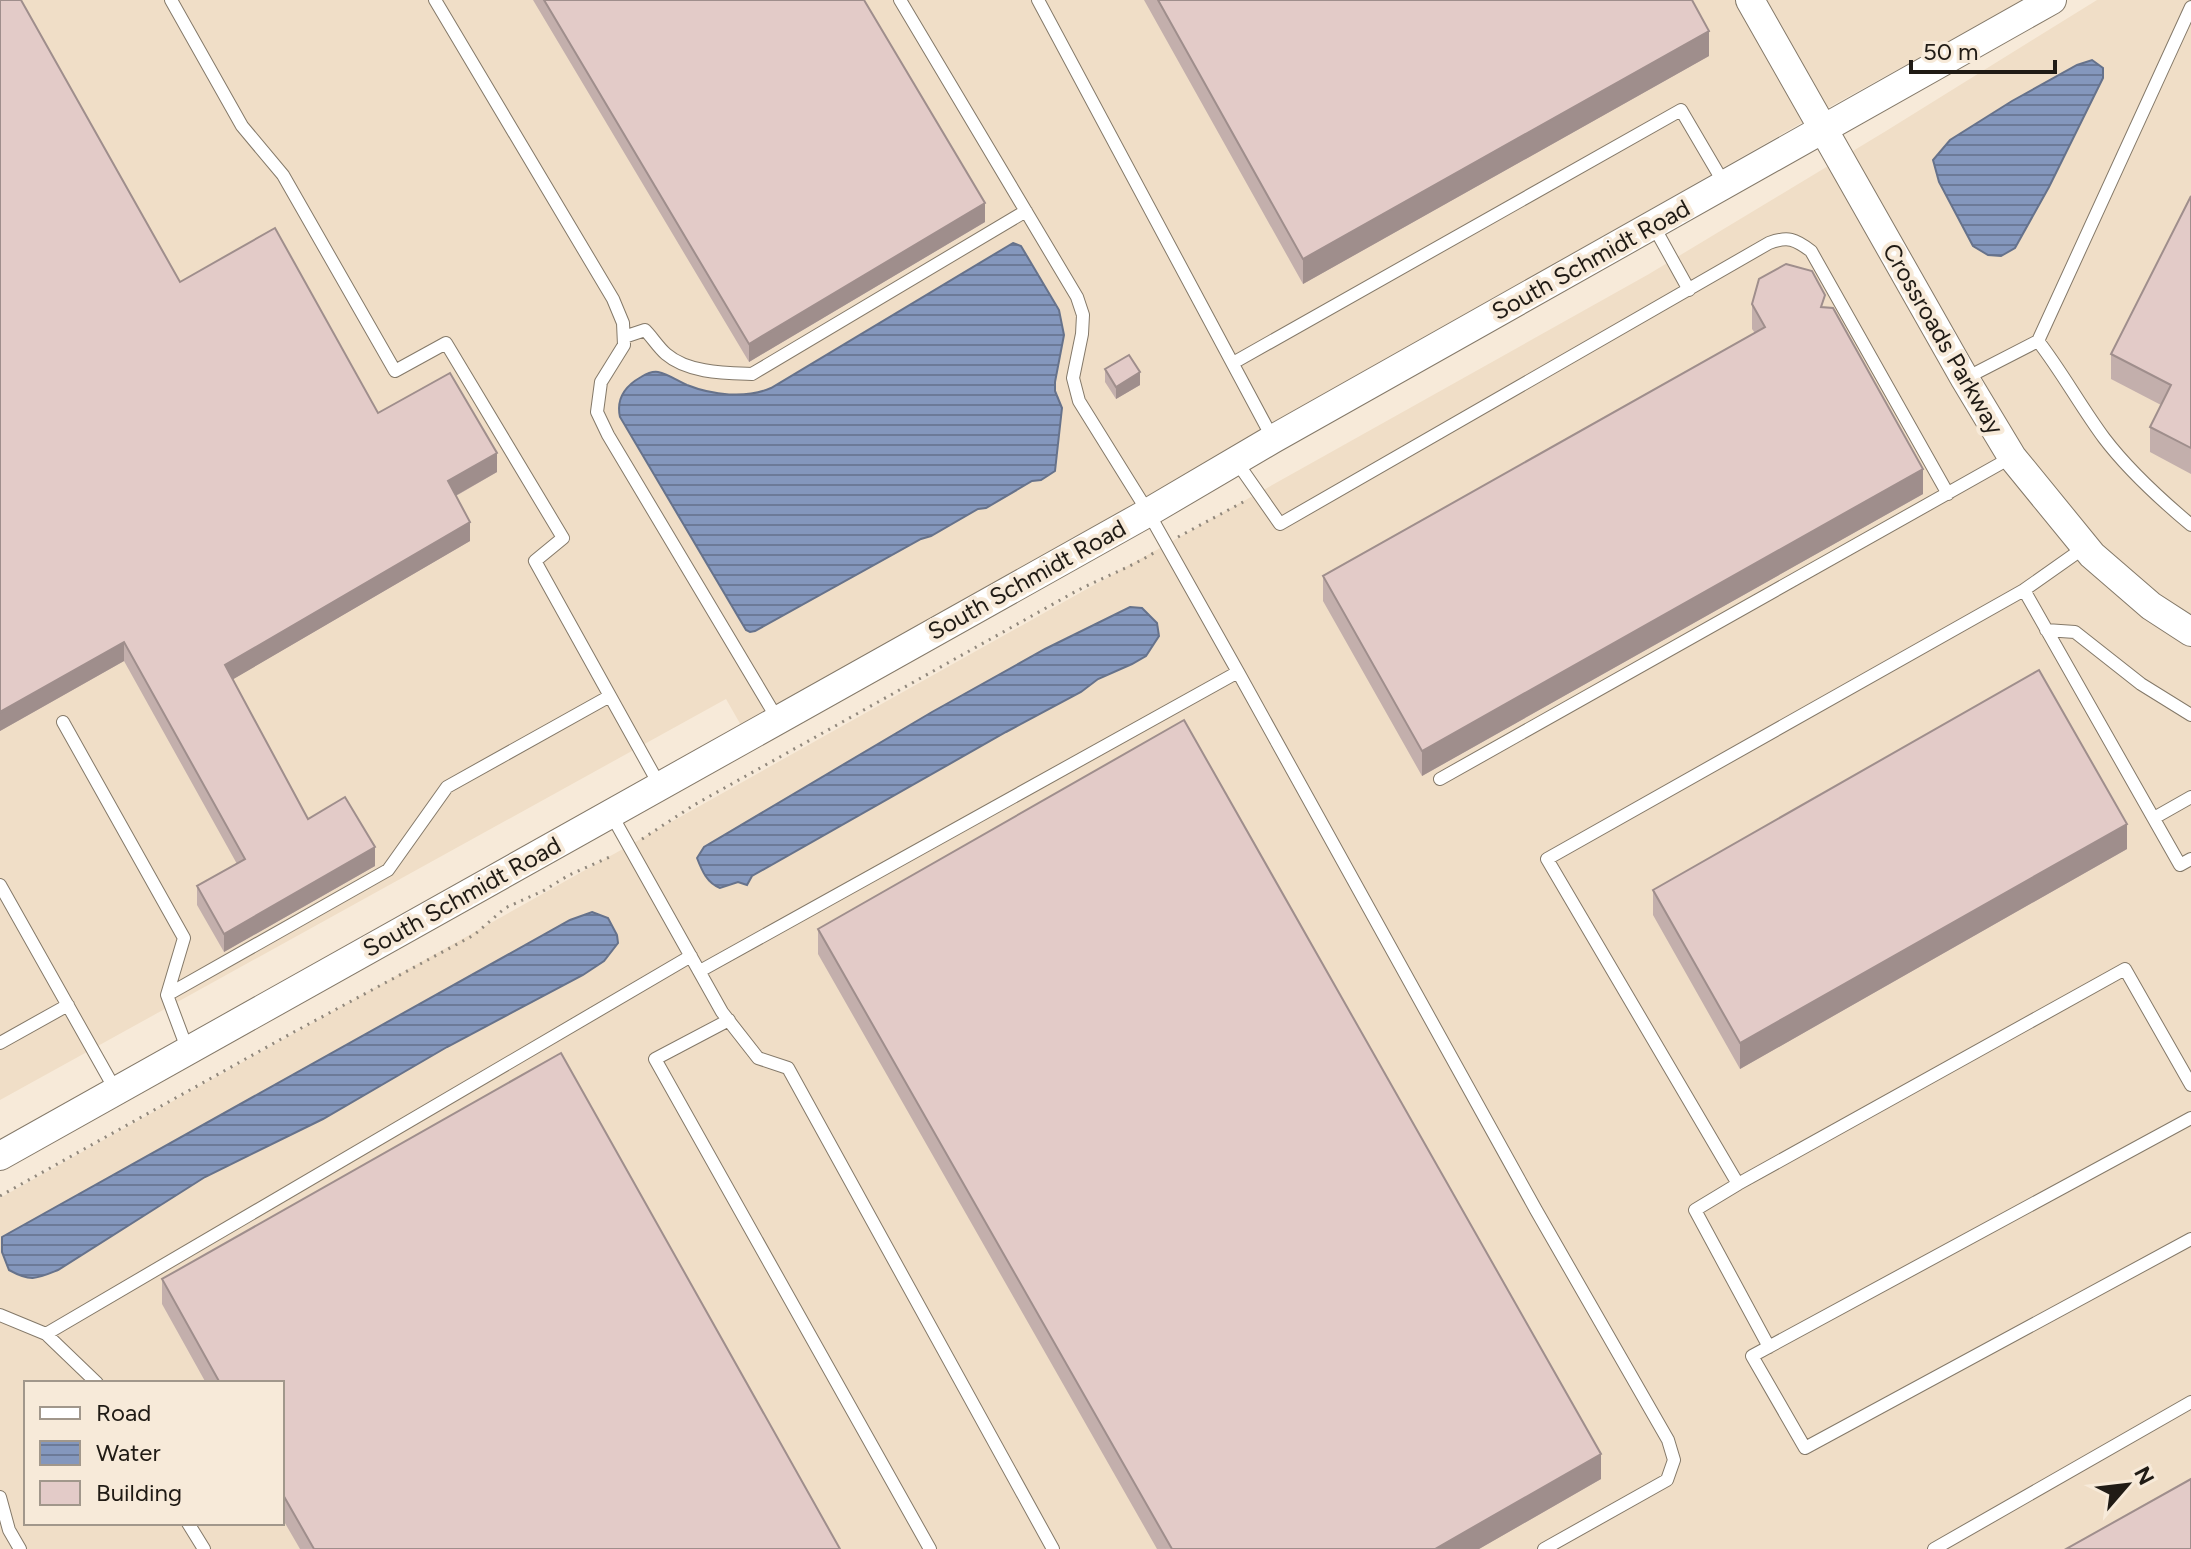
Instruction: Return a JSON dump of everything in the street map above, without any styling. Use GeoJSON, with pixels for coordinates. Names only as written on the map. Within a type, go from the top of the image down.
{"type":"FeatureCollection","features":[{"type":"Feature","properties":{"kind":"street","name":"Crossroads Parkway"},"geometry":{"type":"LineString","coordinates":[[1750,0],[2012,457],[2085,547],[2151,606],[2191,632]]}},
{"type":"Feature","properties":{"kind":"street","name":"South Schmidt Road"},"geometry":{"type":"LineString","coordinates":[[0,1156],[2052,0]]}},
{"type":"Feature","properties":{"kind":"lane"},"geometry":{"type":"LineString","coordinates":[[171,0],[242,126],[283,175],[395,371],[446,343],[563,538],[535,561],[660,786]]}},
{"type":"Feature","properties":{"kind":"lane"},"geometry":{"type":"LineString","coordinates":[[435,0],[613,299],[623,323],[624,345],[601,382],[597,412],[778,720]]}},
{"type":"Feature","properties":{"kind":"lane"},"geometry":{"type":"LineString","coordinates":[[900,0],[1077,297],[1083,315],[1073,378],[1079,401],[1148,512],[1528,1196],[1668,1440],[1674,1460],[1667,1480],[1544,1549]]}},
{"type":"Feature","properties":{"kind":"lane"},"geometry":{"type":"LineString","coordinates":[[1038,0],[1273,439]]}},
{"type":"Feature","properties":{"kind":"lane"},"geometry":{"type":"LineString","coordinates":[[1965,379],[2038,341],[2190,3]]}},
{"type":"Feature","properties":{"kind":"lane"},"geometry":{"type":"LineString","coordinates":[[1233,363],[1681,110],[1725,185]]}},
{"type":"Feature","properties":{"kind":"lane"},"geometry":{"type":"LineString","coordinates":[[624,337],[645,330],[667,354],[686,366],[752,374],[1026,211]]}},
{"type":"Feature","properties":{"kind":"lane"},"geometry":{"type":"LineString","coordinates":[[1653,225],[1689,290]]}},
{"type":"Feature","properties":{"kind":"lane"},"geometry":{"type":"LineString","coordinates":[[1236,461],[1280,524],[1769,243],[1784,238],[1799,242],[1811,251],[1948,494]]}},
{"type":"Feature","properties":{"kind":"lane"},"geometry":{"type":"LineString","coordinates":[[2038,341],[2105,439],[2156,496],[2191,525]]}},
{"type":"Feature","properties":{"kind":"lane"},"geometry":{"type":"LineString","coordinates":[[1440,779],[2012,457]]}},
{"type":"Feature","properties":{"kind":"lane"},"geometry":{"type":"LineString","coordinates":[[1738,1184],[1547,859],[2024,590],[2085,547]]}},
{"type":"Feature","properties":{"kind":"lane"},"geometry":{"type":"LineString","coordinates":[[2024,590],[2180,865],[2191,859]]}},
{"type":"Feature","properties":{"kind":"lane"},"geometry":{"type":"LineString","coordinates":[[2046,630],[2075,632],[2141,684],[2191,715]]}},
{"type":"Feature","properties":{"kind":"lane"},"geometry":{"type":"LineString","coordinates":[[700,971],[1238,672]]}},
{"type":"Feature","properties":{"kind":"lane"},"geometry":{"type":"LineString","coordinates":[[167,995],[388,870],[447,787],[610,696]]}},
{"type":"Feature","properties":{"kind":"lane"},"geometry":{"type":"LineString","coordinates":[[63,722],[184,938],[167,995],[188,1051]]}},
{"type":"Feature","properties":{"kind":"lane"},"geometry":{"type":"LineString","coordinates":[[2154,818],[2191,797]]}},
{"type":"Feature","properties":{"kind":"lane"},"geometry":{"type":"LineString","coordinates":[[611,814],[729,1020],[758,1058],[788,1068],[1053,1549]]}},
{"type":"Feature","properties":{"kind":"lane"},"geometry":{"type":"LineString","coordinates":[[0,885],[116,1091]]}},
{"type":"Feature","properties":{"kind":"lane"},"geometry":{"type":"LineString","coordinates":[[46,1334],[691,956]]}},
{"type":"Feature","properties":{"kind":"lane"},"geometry":{"type":"LineString","coordinates":[[1769,1347],[1695,1210],[2125,969],[2191,1085]]}},
{"type":"Feature","properties":{"kind":"lane"},"geometry":{"type":"LineString","coordinates":[[0,1043],[68,1005]]}},
{"type":"Feature","properties":{"kind":"lane"},"geometry":{"type":"LineString","coordinates":[[729,1020],[655,1059],[930,1549]]}},
{"type":"Feature","properties":{"kind":"lane"},"geometry":{"type":"LineString","coordinates":[[2191,1118],[1752,1356],[1805,1448],[2191,1239]]}},
{"type":"Feature","properties":{"kind":"lane"},"geometry":{"type":"LineString","coordinates":[[0,1315],[46,1334],[95,1381]]}},
{"type":"Feature","properties":{"kind":"lane"},"geometry":{"type":"LineString","coordinates":[[1934,1549],[2191,1402]]}},
{"type":"Feature","properties":{"kind":"lane"},"geometry":{"type":"LineString","coordinates":[[0,1497],[9,1530],[20,1549]]}},
{"type":"Feature","properties":{"kind":"lane"},"geometry":{"type":"LineString","coordinates":[[189,1525],[204,1549]]}},
{"type":"Feature","properties":{"kind":"shaded area"},"geometry":{"type":"Polygon","coordinates":[[[0,0],[2024,0],[1833,105],[742,727],[726,699],[0,1100],[0,0]]]}},
{"type":"Feature","properties":{"kind":"shaded area"},"geometry":{"type":"Polygon","coordinates":[[[2097,0],[2191,0],[2191,1549],[0,1549],[0,1198],[1649,274],[2097,0]]]}},
{"type":"Feature","properties":{"kind":"water"},"geometry":{"type":"Polygon","coordinates":[[[2092,60],[2103,68],[2103,78],[2049,187],[2015,248],[2001,256],[1988,255],[1973,246],[1939,182],[1933,160],[1950,140],[2012,101],[2092,60]]]}},
{"type":"Feature","properties":{"kind":"water"},"geometry":{"type":"Polygon","coordinates":[[[1013,243],[1021,246],[1059,310],[1064,335],[1055,382],[1062,408],[1055,471],[921,539],[755,631],[746,630],[620,417],[619,404],[626,389],[643,376],[656,372],[718,393],[751,394],[771,388],[1013,243]]]}},
{"type":"Feature","properties":{"kind":"water"},"geometry":{"type":"Polygon","coordinates":[[[1130,607],[1142,608],[1157,623],[1159,636],[1146,656],[1098,679],[1081,692],[752,876],[747,885],[738,882],[720,888],[706,876],[697,858],[704,847],[932,712],[1045,649],[1130,607]]]}},
{"type":"Feature","properties":{"kind":"water"},"geometry":{"type":"Polygon","coordinates":[[[592,912],[608,918],[618,943],[604,961],[583,975],[447,1047],[323,1119],[205,1177],[58,1270],[34,1278],[9,1270],[2,1252],[2,1237],[570,920],[592,912]]]}},
{"type":"Feature","properties":{"kind":"building"},"geometry":{"type":"Polygon","coordinates":[[[0,0],[21,0],[180,282],[275,228],[378,413],[450,373],[497,453],[448,481],[470,522],[225,665],[308,819],[345,797],[375,847],[224,934],[197,886],[245,859],[124,642],[0,712],[0,0]]]}},
{"type":"Feature","properties":{"kind":"building"},"geometry":{"type":"Polygon","coordinates":[[[544,0],[864,0],[985,203],[749,344],[544,0]]]}},
{"type":"Feature","properties":{"kind":"building"},"geometry":{"type":"Polygon","coordinates":[[[1158,0],[1692,0],[1709,31],[1303,259],[1158,0]]]}},
{"type":"Feature","properties":{"kind":"building"},"geometry":{"type":"Polygon","coordinates":[[[2191,196],[2191,448],[2150,427],[2171,385],[2111,354],[2191,196]]]}},
{"type":"Feature","properties":{"kind":"building"},"geometry":{"type":"Polygon","coordinates":[[[1786,264],[1812,271],[1825,295],[1821,307],[1833,308],[1923,469],[1422,751],[1323,576],[1765,327],[1752,304],[1759,279],[1786,264]]]}},
{"type":"Feature","properties":{"kind":"building"},"geometry":{"type":"Polygon","coordinates":[[[1129,355],[1140,372],[1116,387],[1105,369],[1129,355]]]}},
{"type":"Feature","properties":{"kind":"building"},"geometry":{"type":"Polygon","coordinates":[[[2039,670],[2127,824],[1740,1043],[1653,890],[2039,670]]]}},
{"type":"Feature","properties":{"kind":"building"},"geometry":{"type":"Polygon","coordinates":[[[1184,720],[1601,1454],[1435,1549],[1172,1549],[818,929],[1184,720]]]}},
{"type":"Feature","properties":{"kind":"building"},"geometry":{"type":"Polygon","coordinates":[[[561,1053],[840,1549],[314,1549],[284,1496],[284,1381],[219,1381],[162,1279],[561,1053]]]}},
{"type":"Feature","properties":{"kind":"building"},"geometry":{"type":"Polygon","coordinates":[[[2191,1479],[2191,1549],[2066,1549],[2191,1479]]]}}]}
